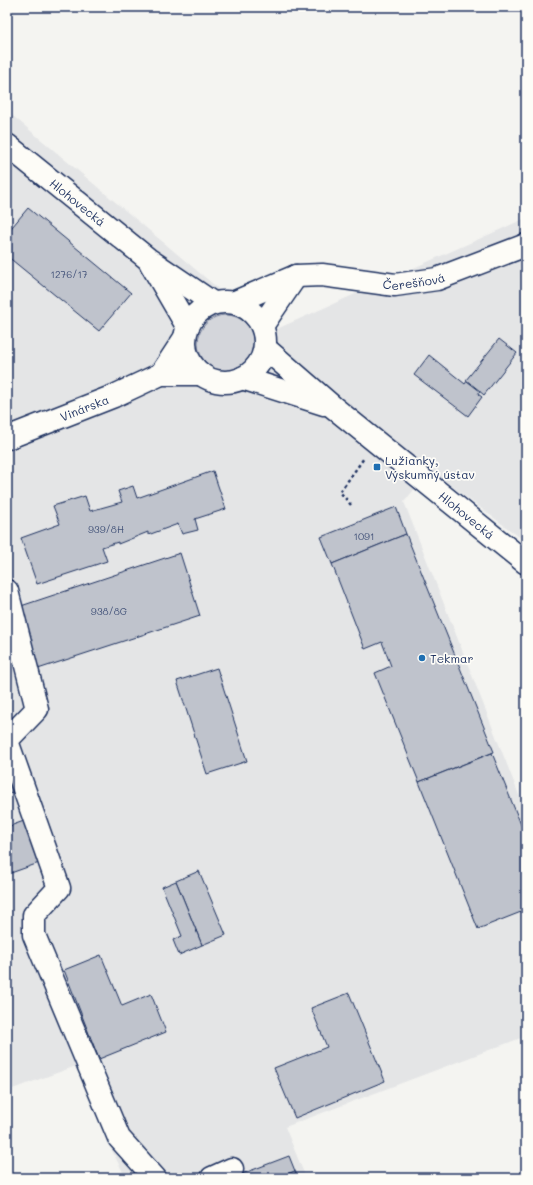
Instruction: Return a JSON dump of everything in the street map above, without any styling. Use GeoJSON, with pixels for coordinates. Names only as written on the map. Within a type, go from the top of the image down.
{"type":"FeatureCollection","features":[{"type":"Feature","properties":{"kind":"main road","name":"Hlohovecká"},"geometry":{"type":"LineString","coordinates":[[7,145],[148,259],[213,303]]}},
{"type":"Feature","properties":{"kind":"main road","name":"Čerešňová"},"geometry":{"type":"LineString","coordinates":[[235,302],[296,276],[322,275],[395,285],[437,280],[526,245]]}},
{"type":"Feature","properties":{"kind":"main road","name":"Hlohovecká"},"geometry":{"type":"LineString","coordinates":[[148,259],[186,332]]}},
{"type":"Feature","properties":{"kind":"main road"},"geometry":{"type":"LineString","coordinates":[[262,326],[296,276]]}},
{"type":"Feature","properties":{"kind":"main road"},"geometry":{"type":"LineString","coordinates":[[161,374],[198,311],[213,303],[224,301],[235,302],[251,311],[262,326],[265,336],[265,348],[263,355],[255,369],[242,378],[230,382],[216,381],[201,374],[188,358],[186,332]]}},
{"type":"Feature","properties":{"kind":"main road","name":"Hlohovecká"},"geometry":{"type":"LineString","coordinates":[[265,348],[333,407],[526,563]]}},
{"type":"Feature","properties":{"kind":"main road","name":"Vinárska"},"geometry":{"type":"LineString","coordinates":[[7,438],[114,396],[161,374],[201,374]]}},
{"type":"Feature","properties":{"kind":"main road","name":"Hlohovecká"},"geometry":{"type":"LineString","coordinates":[[242,378],[333,407]]}},
{"type":"Feature","properties":{"kind":"main road"},"geometry":{"type":"LineString","coordinates":[[7,591],[37,709],[7,741],[59,888],[34,915],[34,935],[119,1138],[155,1178]]}},
{"type":"Feature","properties":{"kind":"main road"},"geometry":{"type":"LineString","coordinates":[[212,1178],[232,1169]]}},
{"type":"Feature","properties":{"kind":"path"},"geometry":{"type":"LineString","coordinates":[[351,505],[340,492],[365,457]]}},
{"type":"Feature","properties":{"kind":"shaded area"},"geometry":{"type":"Polygon","coordinates":[[[7,111],[270,332],[526,218],[526,542],[430,470],[404,502],[526,813],[526,1036],[285,1127],[306,1178],[126,1178],[105,1137],[76,1066],[7,1091],[7,111]]]}},
{"type":"Feature","properties":{"kind":"shaded area"},"geometry":{"type":"Polygon","coordinates":[[[226,315],[237,317],[246,323],[252,332],[254,343],[252,354],[246,363],[237,369],[226,371],[215,369],[206,363],[200,354],[198,343],[200,332],[206,323],[215,317],[226,315]]]}},
{"type":"Feature","properties":{"kind":"building"},"geometry":{"type":"Polygon","coordinates":[[[28,208],[131,293],[99,331],[7,256],[7,233],[28,208]]]}},
{"type":"Feature","properties":{"kind":"building"},"geometry":{"type":"Polygon","coordinates":[[[499,339],[517,353],[484,395],[466,380],[499,339]]]}},
{"type":"Feature","properties":{"kind":"building"},"geometry":{"type":"Polygon","coordinates":[[[429,355],[465,384],[467,381],[480,391],[478,394],[482,397],[468,416],[414,375],[429,355]]]}},
{"type":"Feature","properties":{"kind":"building"},"geometry":{"type":"Polygon","coordinates":[[[213,471],[226,509],[195,519],[198,530],[182,534],[178,524],[148,535],[148,532],[118,544],[118,542],[102,547],[107,561],[37,584],[21,538],[60,524],[53,506],[85,496],[90,511],[122,502],[118,491],[133,486],[137,498],[213,471]]]}},
{"type":"Feature","properties":{"kind":"building"},"geometry":{"type":"Polygon","coordinates":[[[396,507],[406,534],[332,564],[321,537],[396,507]]]}},
{"type":"Feature","properties":{"kind":"building","name":"Tekmar"},"geometry":{"type":"Polygon","coordinates":[[[406,534],[494,752],[419,782],[375,673],[391,666],[382,642],[365,649],[332,564],[406,534]]]}},
{"type":"Feature","properties":{"kind":"building"},"geometry":{"type":"Polygon","coordinates":[[[180,553],[200,616],[38,669],[18,607],[180,553]]]}},
{"type":"Feature","properties":{"kind":"building"},"geometry":{"type":"Polygon","coordinates":[[[217,668],[247,761],[207,774],[177,681],[217,668]]]}},
{"type":"Feature","properties":{"kind":"building"},"geometry":{"type":"Polygon","coordinates":[[[492,753],[526,837],[526,910],[478,929],[419,782],[492,753]]]}},
{"type":"Feature","properties":{"kind":"building"},"geometry":{"type":"Polygon","coordinates":[[[7,775],[13,792],[7,794],[7,775]]]}},
{"type":"Feature","properties":{"kind":"building"},"geometry":{"type":"Polygon","coordinates":[[[24,821],[39,863],[8,874],[7,827],[24,821]]]}},
{"type":"Feature","properties":{"kind":"building"},"geometry":{"type":"Polygon","coordinates":[[[199,871],[226,935],[202,945],[176,881],[199,871]]]}},
{"type":"Feature","properties":{"kind":"building"},"geometry":{"type":"Polygon","coordinates":[[[176,881],[202,945],[179,955],[173,940],[182,936],[162,887],[176,881]]]}},
{"type":"Feature","properties":{"kind":"building"},"geometry":{"type":"Polygon","coordinates":[[[101,955],[122,1006],[151,994],[166,1032],[99,1059],[64,970],[101,955]]]}},
{"type":"Feature","properties":{"kind":"building"},"geometry":{"type":"Polygon","coordinates":[[[349,993],[385,1081],[295,1118],[274,1068],[327,1047],[311,1008],[349,993]]]}},
{"type":"Feature","properties":{"kind":"building"},"geometry":{"type":"Polygon","coordinates":[[[289,1156],[295,1171],[277,1178],[234,1177],[289,1156]]]}},
{"type":"Feature","properties":{"kind":"building"},"geometry":{"type":"Polygon","coordinates":[[[295,1171],[298,1178],[277,1178],[295,1171]]]}},
{"type":"Feature","properties":{"kind":"place","name":"Lužianky, Výskumný ústav"},"geometry":{"type":"Point","coordinates":[377,467]}},
{"type":"Feature","properties":{"kind":"place","name":"Tekmar"},"geometry":{"type":"Point","coordinates":[422,658]}}]}
